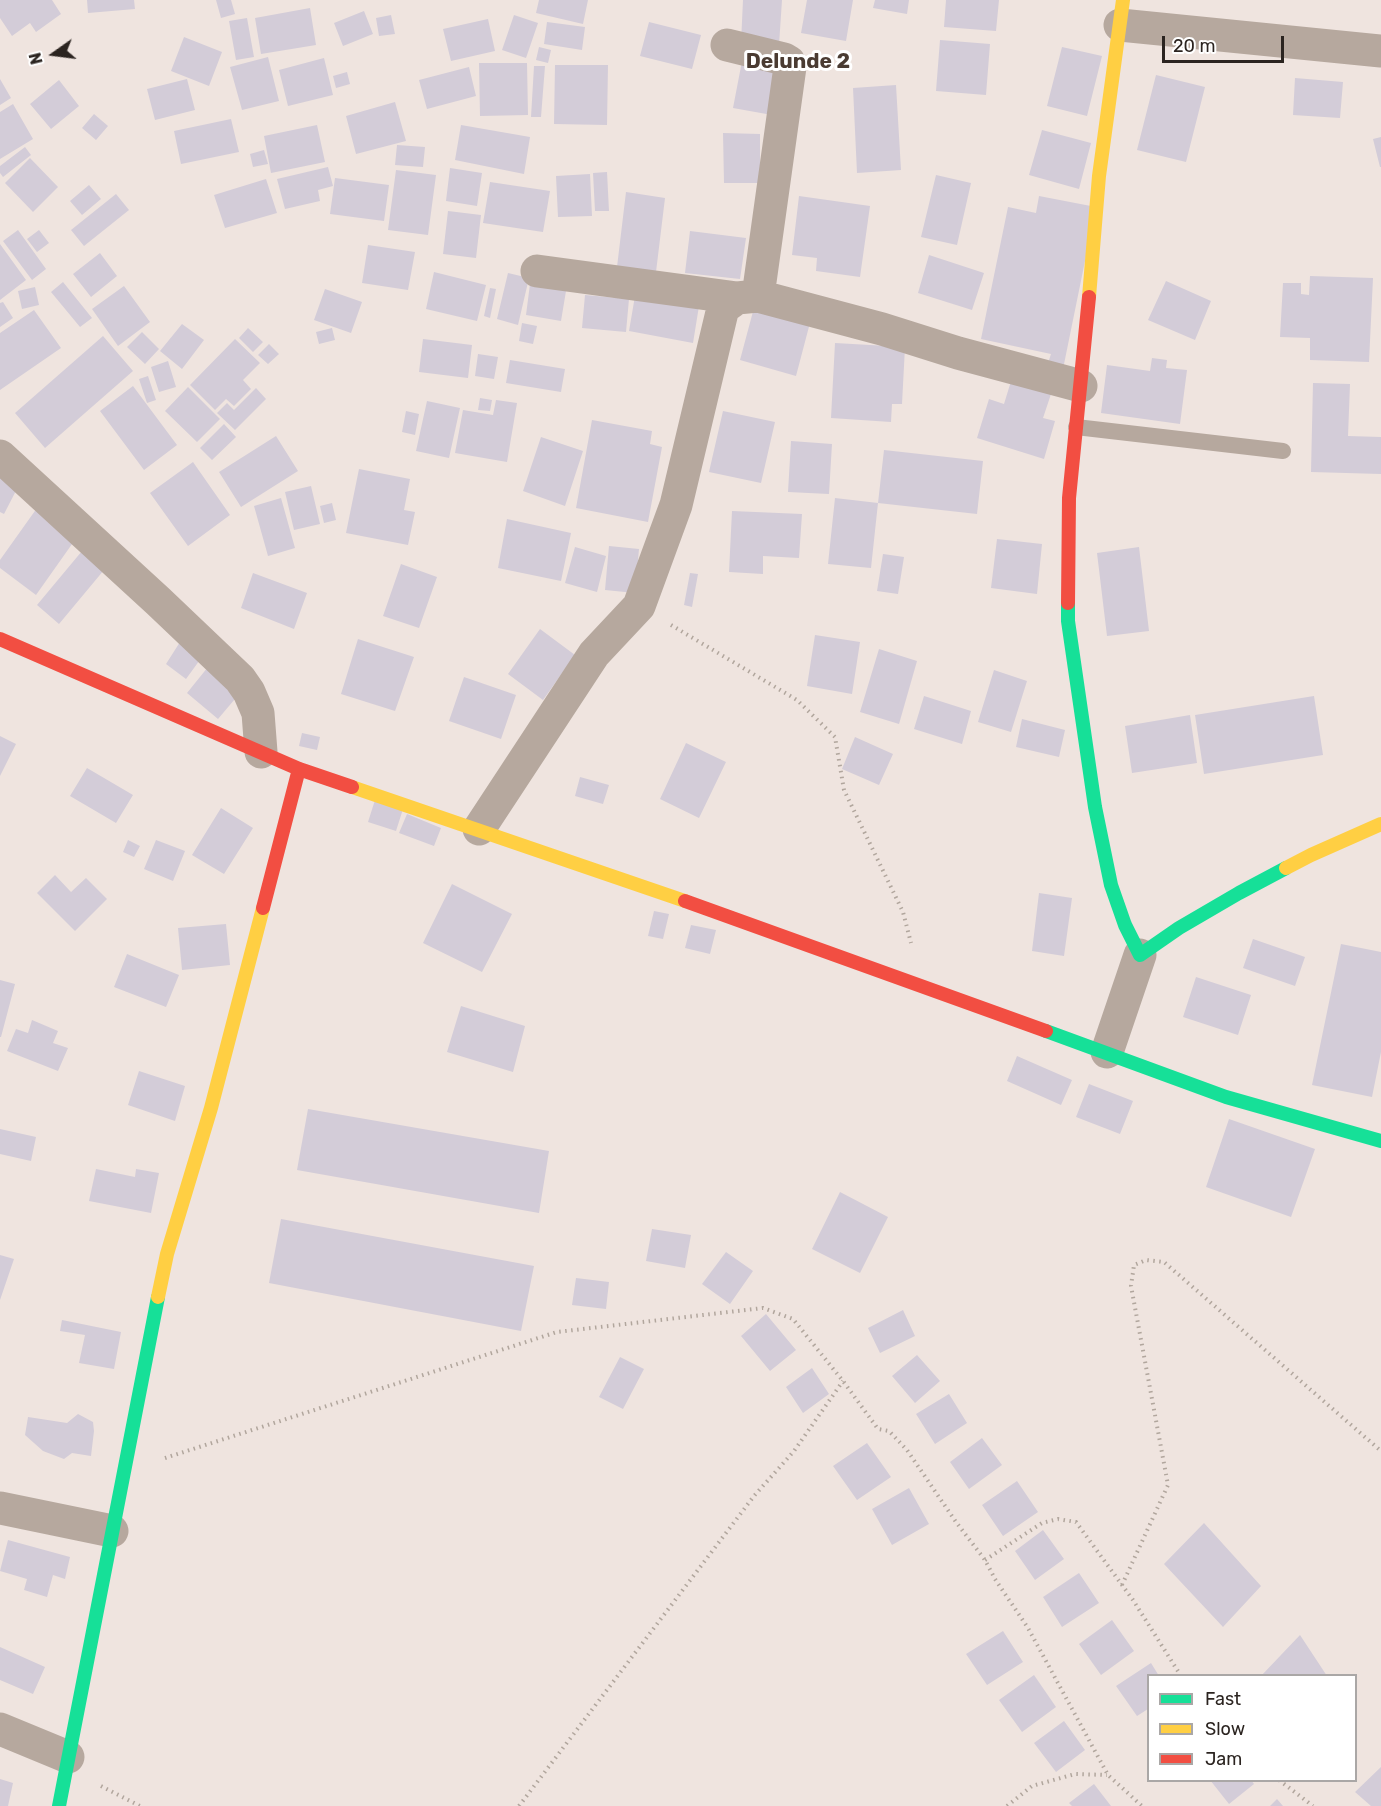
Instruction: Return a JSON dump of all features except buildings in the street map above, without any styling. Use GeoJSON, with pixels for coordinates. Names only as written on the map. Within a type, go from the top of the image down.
{"type":"FeatureCollection","features":[{"type":"Feature","properties":{"kind":"street"},"geometry":{"type":"LineString","coordinates":[[1140,955],[1125,925],[1111,885],[1095,807],[1068,621],[1069,498],[1099,176],[1122,13],[1381,51]]}},
{"type":"Feature","properties":{"kind":"street"},"geometry":{"type":"LineString","coordinates":[[727,45],[789,62],[747,297]]}},
{"type":"Feature","properties":{"kind":"street"},"geometry":{"type":"LineString","coordinates":[[537,271],[747,297],[882,329],[958,353],[1081,386]]}},
{"type":"Feature","properties":{"kind":"street"},"geometry":{"type":"LineString","coordinates":[[479,829],[594,654],[639,606],[676,505],[723,308],[747,297]]}},
{"type":"Feature","properties":{"kind":"street"},"geometry":{"type":"LineString","coordinates":[[0,456],[158,601],[240,680],[249,692],[258,713],[261,752]]}},
{"type":"Feature","properties":{"kind":"street"},"geometry":{"type":"LineString","coordinates":[[0,639],[299,769],[767,929],[1226,1097],[1381,1141]]}},
{"type":"Feature","properties":{"kind":"street"},"geometry":{"type":"LineString","coordinates":[[59,1806],[167,1254],[211,1107],[299,769]]}},
{"type":"Feature","properties":{"kind":"street"},"geometry":{"type":"LineString","coordinates":[[1107,1052],[1140,955],[1179,928],[1239,892],[1311,855],[1381,824]]}},
{"type":"Feature","properties":{"kind":"street"},"geometry":{"type":"LineString","coordinates":[[0,1508],[112,1531]]}},
{"type":"Feature","properties":{"kind":"street"},"geometry":{"type":"LineString","coordinates":[[0,1729],[68,1757]]}},
{"type":"Feature","properties":{"kind":"lane"},"geometry":{"type":"LineString","coordinates":[[1076,427],[1283,451]]}},
{"type":"Feature","properties":{"kind":"path"},"geometry":{"type":"LineString","coordinates":[[639,606],[797,700],[835,737],[844,790],[903,912],[923,987]]}},
{"type":"Feature","properties":{"kind":"path"},"geometry":{"type":"LineString","coordinates":[[1122,1586],[1168,1485],[1131,1286],[1134,1265],[1146,1260],[1164,1262],[1381,1451]]}},
{"type":"Feature","properties":{"kind":"path"},"geometry":{"type":"LineString","coordinates":[[123,1471],[557,1332],[763,1308],[793,1319],[878,1429],[889,1431],[907,1450],[985,1560],[994,1579],[1028,1628],[1108,1775],[1142,1806]]}},
{"type":"Feature","properties":{"kind":"path"},"geometry":{"type":"LineString","coordinates":[[519,1806],[754,1496],[794,1451],[843,1381]]}},
{"type":"Feature","properties":{"kind":"path"},"geometry":{"type":"LineString","coordinates":[[985,1560],[1042,1523],[1051,1520],[1076,1522],[1122,1586],[1180,1674]]}},
{"type":"Feature","properties":{"kind":"path"},"geometry":{"type":"LineString","coordinates":[[1007,1806],[1032,1786],[1075,1774],[1108,1775]]}},
{"type":"Feature","properties":{"kind":"path"},"geometry":{"type":"LineString","coordinates":[[1282,1782],[1313,1806]]}},
{"type":"Feature","properties":{"kind":"traffic: fast"},"geometry":{"type":"LineString","coordinates":[[1068,603],[1068,621],[1095,807],[1111,885],[1125,925],[1140,955],[1179,928],[1286,868]]}},
{"type":"Feature","properties":{"kind":"traffic: fast"},"geometry":{"type":"LineString","coordinates":[[1046,1031],[1226,1097],[1381,1141]]}},
{"type":"Feature","properties":{"kind":"traffic: fast"},"geometry":{"type":"LineString","coordinates":[[59,1806],[158,1297]]}},
{"type":"Feature","properties":{"kind":"traffic: slow"},"geometry":{"type":"LineString","coordinates":[[1089,297],[1099,176],[1123,0]]}},
{"type":"Feature","properties":{"kind":"traffic: slow"},"geometry":{"type":"LineString","coordinates":[[352,787],[685,901]]}},
{"type":"Feature","properties":{"kind":"traffic: slow"},"geometry":{"type":"LineString","coordinates":[[1286,868],[1381,824]]}},
{"type":"Feature","properties":{"kind":"traffic: slow"},"geometry":{"type":"LineString","coordinates":[[158,1297],[167,1254],[211,1108],[263,908]]}},
{"type":"Feature","properties":{"kind":"traffic: jam"},"geometry":{"type":"LineString","coordinates":[[1068,603],[1069,498],[1089,297]]}},
{"type":"Feature","properties":{"kind":"traffic: jam"},"geometry":{"type":"LineString","coordinates":[[0,639],[299,769],[352,787]]}},
{"type":"Feature","properties":{"kind":"traffic: jam"},"geometry":{"type":"LineString","coordinates":[[263,908],[299,769]]}},
{"type":"Feature","properties":{"kind":"traffic: jam"},"geometry":{"type":"LineString","coordinates":[[685,901],[1046,1031]]}},
{"type":"Feature","properties":{"kind":"district","name":"Delunde 2"},"geometry":{"type":"Point","coordinates":[798,62]}}]}
